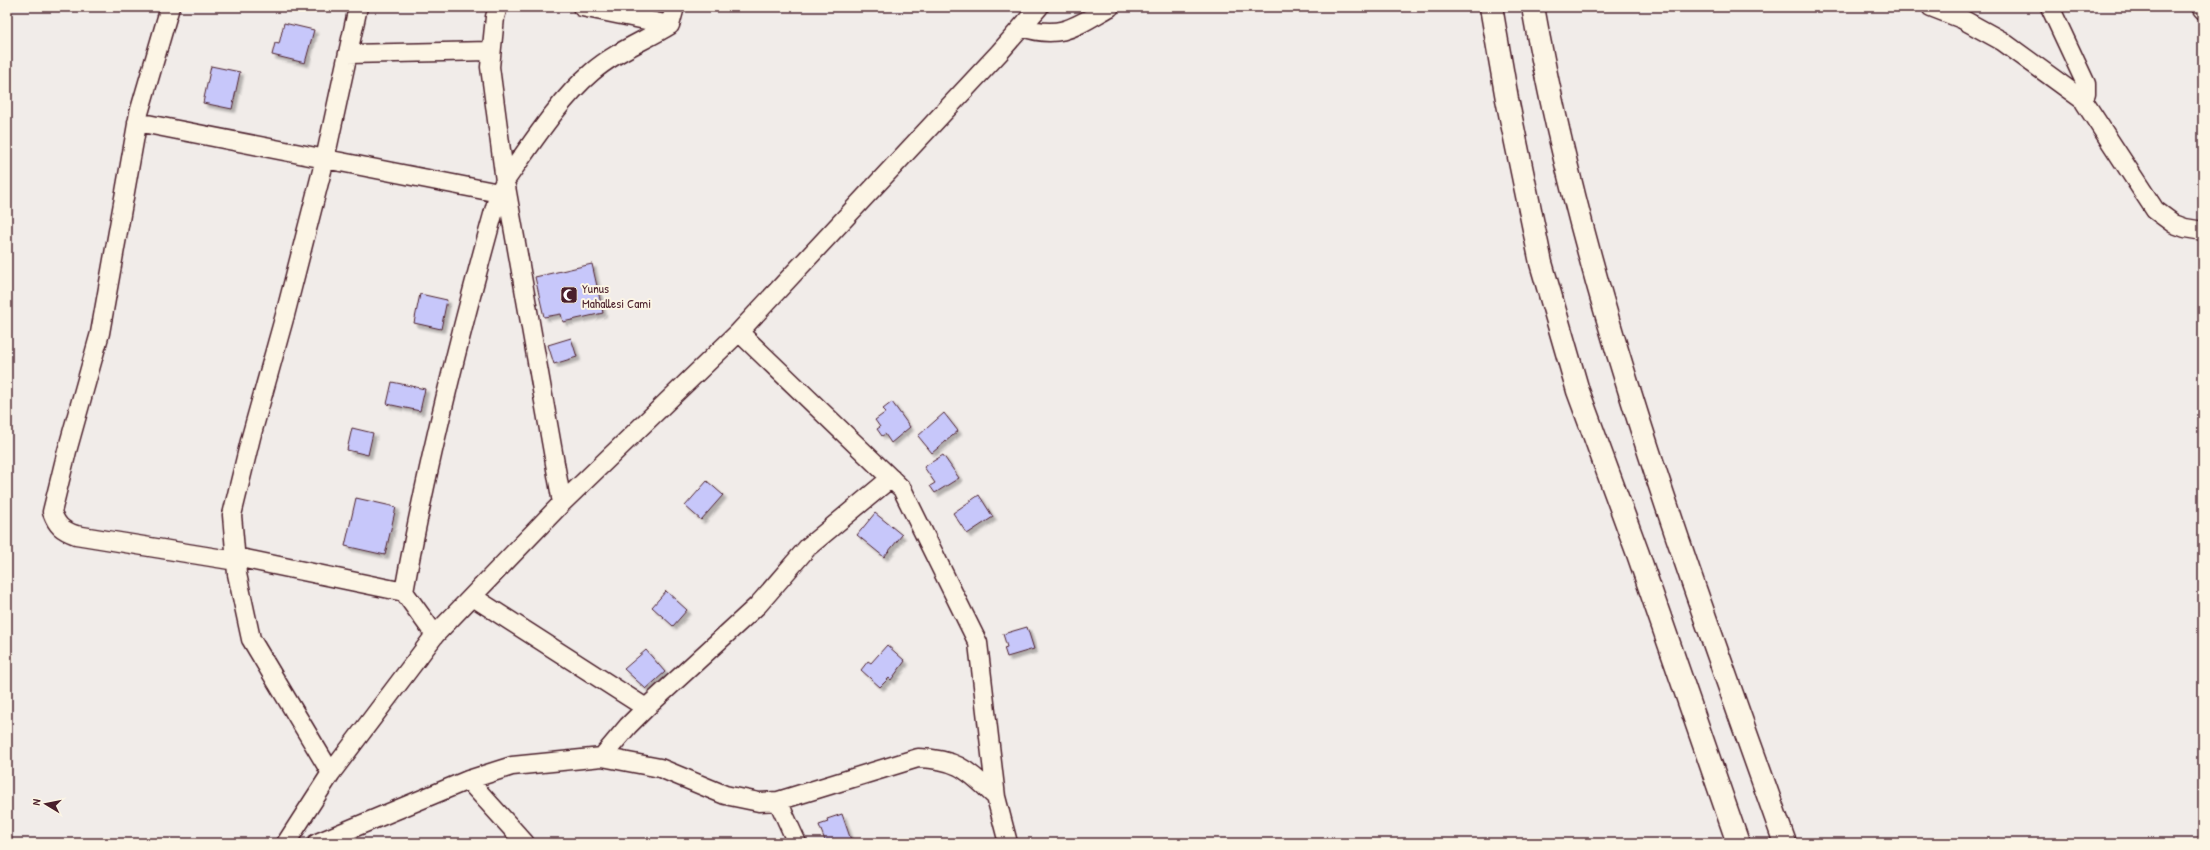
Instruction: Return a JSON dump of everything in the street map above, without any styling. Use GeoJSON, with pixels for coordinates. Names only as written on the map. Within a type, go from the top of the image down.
{"type":"FeatureCollection","features":[{"type":"Feature","properties":{"kind":"highway"},"geometry":{"type":"LineString","coordinates":[[1491,7],[1507,99],[1541,263],[1578,391],[1638,554],[1738,843]]}},
{"type":"Feature","properties":{"kind":"highway"},"geometry":{"type":"LineString","coordinates":[[1532,7],[1548,92],[1571,190],[1622,365],[1691,578],[1785,843]]}},
{"type":"Feature","properties":{"kind":"street"},"geometry":{"type":"LineString","coordinates":[[170,7],[137,122],[100,333],[67,451],[52,512],[62,530],[76,535],[236,559],[404,592],[435,635]]}},
{"type":"Feature","properties":{"kind":"street"},"geometry":{"type":"LineString","coordinates":[[331,773],[251,639],[236,559],[232,515],[251,437],[285,315],[325,159],[358,7]]}},
{"type":"Feature","properties":{"kind":"street"},"geometry":{"type":"LineString","coordinates":[[498,7],[490,51],[490,67],[502,187],[562,503]]}},
{"type":"Feature","properties":{"kind":"street"},"geometry":{"type":"LineString","coordinates":[[582,7],[670,25]]}},
{"type":"Feature","properties":{"kind":"street"},"geometry":{"type":"LineString","coordinates":[[404,592],[418,513],[442,408],[502,187],[555,113],[591,73],[612,57],[670,25],[675,7]]}},
{"type":"Feature","properties":{"kind":"street"},"geometry":{"type":"LineString","coordinates":[[286,843],[331,773],[435,635],[562,503],[739,332],[1039,7]]}},
{"type":"Feature","properties":{"kind":"street"},"geometry":{"type":"LineString","coordinates":[[1022,27],[1038,32],[1059,32],[1072,28],[1110,7]]}},
{"type":"Feature","properties":{"kind":"street"},"geometry":{"type":"LineString","coordinates":[[1931,7],[1962,19],[2002,40],[2083,100],[2155,210],[2174,224],[2186,228],[2203,230]]}},
{"type":"Feature","properties":{"kind":"street"},"geometry":{"type":"LineString","coordinates":[[2050,7],[2086,84],[2086,94],[2083,100]]}},
{"type":"Feature","properties":{"kind":"street"},"geometry":{"type":"LineString","coordinates":[[348,54],[490,51]]}},
{"type":"Feature","properties":{"kind":"street"},"geometry":{"type":"LineString","coordinates":[[137,122],[325,159],[502,187]]}},
{"type":"Feature","properties":{"kind":"street"},"geometry":{"type":"LineString","coordinates":[[739,332],[902,489],[978,642],[996,797],[1008,843]]}},
{"type":"Feature","properties":{"kind":"street"},"geometry":{"type":"LineString","coordinates":[[602,757],[646,708],[758,604],[808,547],[891,478]]}},
{"type":"Feature","properties":{"kind":"street"},"geometry":{"type":"LineString","coordinates":[[473,597],[646,708]]}},
{"type":"Feature","properties":{"kind":"street"},"geometry":{"type":"LineString","coordinates":[[317,843],[468,780],[512,766],[602,757],[660,768],[725,795],[758,802],[778,801],[918,758],[940,758],[960,766],[996,797]]}},
{"type":"Feature","properties":{"kind":"street"},"geometry":{"type":"LineString","coordinates":[[468,780],[524,843]]}},
{"type":"Feature","properties":{"kind":"street"},"geometry":{"type":"LineString","coordinates":[[778,801],[797,843]]}},
{"type":"Feature","properties":{"kind":"building"},"geometry":{"type":"Polygon","coordinates":[[[284,23],[314,30],[305,63],[272,55],[275,43],[279,44],[284,23]]]}},
{"type":"Feature","properties":{"kind":"building"},"geometry":{"type":"Polygon","coordinates":[[[211,66],[240,72],[232,109],[203,103],[211,66]]]}},
{"type":"Feature","properties":{"kind":"building","name":"Yunus Mahallesi Cami"},"geometry":{"type":"Polygon","coordinates":[[[592,264],[603,313],[563,322],[561,314],[544,317],[535,277],[592,264]]]}},
{"type":"Feature","properties":{"kind":"building"},"geometry":{"type":"Polygon","coordinates":[[[420,294],[447,300],[441,329],[414,323],[420,294]]]}},
{"type":"Feature","properties":{"kind":"building"},"geometry":{"type":"Polygon","coordinates":[[[571,338],[577,357],[554,364],[548,345],[571,338]]]}},
{"type":"Feature","properties":{"kind":"building"},"geometry":{"type":"Polygon","coordinates":[[[392,382],[425,389],[420,411],[387,404],[392,382]]]}},
{"type":"Feature","properties":{"kind":"building"},"geometry":{"type":"Polygon","coordinates":[[[892,402],[910,427],[891,443],[885,434],[882,436],[877,429],[880,427],[875,420],[886,412],[883,409],[892,402]]]}},
{"type":"Feature","properties":{"kind":"building"},"geometry":{"type":"Polygon","coordinates":[[[944,413],[958,431],[932,453],[918,436],[944,413]]]}},
{"type":"Feature","properties":{"kind":"building"},"geometry":{"type":"Polygon","coordinates":[[[352,428],[373,433],[368,455],[347,450],[352,428]]]}},
{"type":"Feature","properties":{"kind":"building"},"geometry":{"type":"Polygon","coordinates":[[[943,455],[959,478],[935,493],[930,486],[935,483],[924,467],[943,455]]]}},
{"type":"Feature","properties":{"kind":"building"},"geometry":{"type":"Polygon","coordinates":[[[707,481],[723,495],[701,520],[685,506],[707,481]]]}},
{"type":"Feature","properties":{"kind":"building"},"geometry":{"type":"Polygon","coordinates":[[[979,495],[993,517],[967,534],[953,513],[979,495]]]}},
{"type":"Feature","properties":{"kind":"building"},"geometry":{"type":"Polygon","coordinates":[[[356,498],[396,507],[385,555],[345,546],[356,498]]]}},
{"type":"Feature","properties":{"kind":"building"},"geometry":{"type":"Polygon","coordinates":[[[875,513],[902,535],[884,557],[857,535],[875,513]]]}},
{"type":"Feature","properties":{"kind":"building"},"geometry":{"type":"Polygon","coordinates":[[[666,591],[687,610],[673,626],[652,607],[666,591]]]}},
{"type":"Feature","properties":{"kind":"building"},"geometry":{"type":"Polygon","coordinates":[[[1027,627],[1034,649],[1007,657],[1004,648],[1007,647],[1003,634],[1027,627]]]}},
{"type":"Feature","properties":{"kind":"building"},"geometry":{"type":"Polygon","coordinates":[[[887,645],[905,661],[891,680],[889,678],[880,687],[861,670],[868,661],[871,663],[887,645]]]}},
{"type":"Feature","properties":{"kind":"building"},"geometry":{"type":"Polygon","coordinates":[[[646,650],[665,672],[646,689],[624,669],[646,650]]]}},
{"type":"Feature","properties":{"kind":"building"},"geometry":{"type":"Polygon","coordinates":[[[842,814],[852,843],[826,843],[819,825],[828,822],[827,819],[842,814]]]}},
{"type":"Feature","properties":{"kind":"place","name":"Yunus Mahallesi Cami"},"geometry":{"type":"Point","coordinates":[569,295]}}]}
